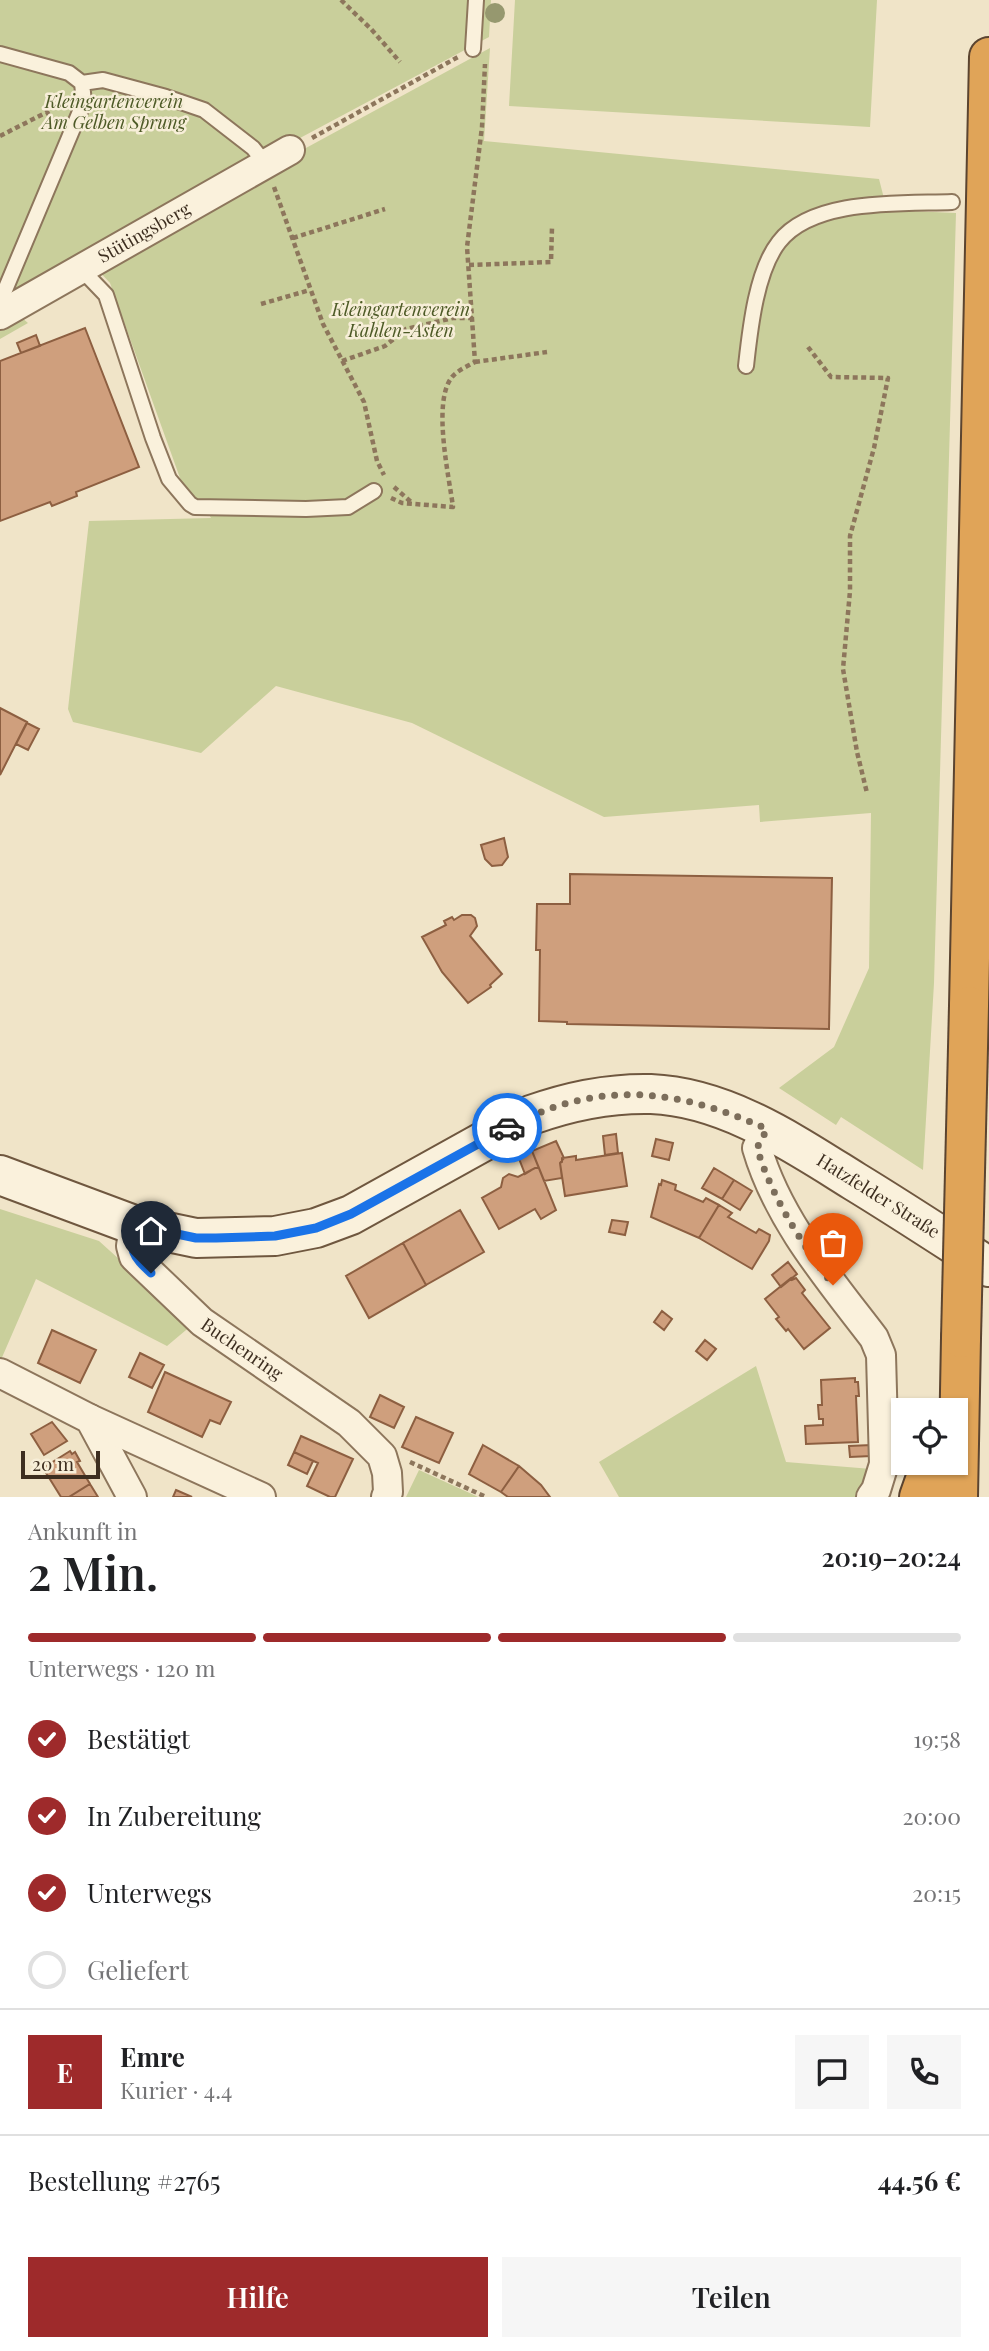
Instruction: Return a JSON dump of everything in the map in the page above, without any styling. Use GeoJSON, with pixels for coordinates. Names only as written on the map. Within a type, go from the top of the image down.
{"type":"FeatureCollection","features":[{"type":"Feature","properties":{"kind":"highway"},"geometry":{"type":"LineString","coordinates":[[958,1497],[955,1396],[961,1338],[989,57]]}},
{"type":"Feature","properties":{"kind":"highway"},"geometry":{"type":"LineString","coordinates":[[919,1497],[927,1475]]}},
{"type":"Feature","properties":{"kind":"main road","name":"Hatzfelder Straße"},"geometry":{"type":"LineString","coordinates":[[0,1175],[134,1225],[196,1238],[275,1236],[316,1228],[351,1214],[531,1115],[562,1104],[604,1096],[653,1094],[699,1102],[767,1129],[825,1162],[989,1267]]}},
{"type":"Feature","properties":{"kind":"street","name":"Stütingsberg"},"geometry":{"type":"LineString","coordinates":[[0,316],[290,150]]}},
{"type":"Feature","properties":{"kind":"street"},"geometry":{"type":"LineString","coordinates":[[767,1129],[757,1148],[764,1169],[806,1249],[874,1338],[881,1355],[884,1464],[871,1497]]}},
{"type":"Feature","properties":{"kind":"street","name":"Buchenring"},"geometry":{"type":"LineString","coordinates":[[134,1225],[131,1246],[134,1258],[202,1322],[349,1423],[382,1456]]}},
{"type":"Feature","properties":{"kind":"street"},"geometry":{"type":"LineString","coordinates":[[0,1373],[90,1419],[261,1497]]}},
{"type":"Feature","properties":{"kind":"street"},"geometry":{"type":"LineString","coordinates":[[90,1419],[132,1497]]}},
{"type":"Feature","properties":{"kind":"street"},"geometry":{"type":"LineString","coordinates":[[382,1456],[387,1473],[386,1497]]}},
{"type":"Feature","properties":{"kind":"lane"},"geometry":{"type":"LineString","coordinates":[[473,49],[476,0]]}},
{"type":"Feature","properties":{"kind":"lane"},"geometry":{"type":"LineString","coordinates":[[0,54],[69,73],[82,83],[103,80],[204,110],[253,148],[265,163]]}},
{"type":"Feature","properties":{"kind":"lane"},"geometry":{"type":"LineString","coordinates":[[0,302],[84,102],[82,83]]}},
{"type":"Feature","properties":{"kind":"lane"},"geometry":{"type":"LineString","coordinates":[[746,366],[760,284],[768,260],[789,230],[829,211],[861,205],[952,202]]}},
{"type":"Feature","properties":{"kind":"lane"},"geometry":{"type":"LineString","coordinates":[[82,270],[106,295],[157,449],[169,478],[190,504],[195,507],[348,507],[374,491]]}},
{"type":"Feature","properties":{"kind":"path"},"geometry":{"type":"LineString","coordinates":[[341,0],[400,62]]}},
{"type":"Feature","properties":{"kind":"path"},"geometry":{"type":"LineString","coordinates":[[290,150],[473,49],[486,50],[482,127],[469,225],[475,362]]}},
{"type":"Feature","properties":{"kind":"path"},"geometry":{"type":"LineString","coordinates":[[0,136],[47,112],[54,122],[72,132]]}},
{"type":"Feature","properties":{"kind":"path"},"geometry":{"type":"LineString","coordinates":[[265,163],[323,324],[365,402],[377,460]]}},
{"type":"Feature","properties":{"kind":"path"},"geometry":{"type":"LineString","coordinates":[[293,238],[385,209]]}},
{"type":"Feature","properties":{"kind":"path"},"geometry":{"type":"LineString","coordinates":[[469,265],[551,262],[551,227]]}},
{"type":"Feature","properties":{"kind":"path"},"geometry":{"type":"LineString","coordinates":[[261,304],[310,290]]}},
{"type":"Feature","properties":{"kind":"path"},"geometry":{"type":"LineString","coordinates":[[342,361],[385,346],[406,329],[453,318],[473,318]]}},
{"type":"Feature","properties":{"kind":"path"},"geometry":{"type":"LineString","coordinates":[[808,347],[831,377],[888,378],[874,448],[850,536],[850,591],[843,669],[867,793]]}},
{"type":"Feature","properties":{"kind":"path"},"geometry":{"type":"LineString","coordinates":[[374,491],[402,503],[453,507],[445,441],[445,393],[452,377],[475,362],[547,352]]}},
{"type":"Feature","properties":{"kind":"path"},"geometry":{"type":"LineString","coordinates":[[382,1456],[402,1459],[486,1497]]}},
{"type":"Feature","properties":{"kind":"green space","name":"Kleingartenverein Am Gelben Sprung"},"geometry":{"type":"Polygon","coordinates":[[[0,0],[491,0],[489,37],[257,161],[6,304],[28,323],[0,339],[0,0]]]}},
{"type":"Feature","properties":{"kind":"green space"},"geometry":{"type":"Polygon","coordinates":[[[515,0],[877,0],[870,127],[509,106],[515,0]]]}},
{"type":"Feature","properties":{"kind":"green space","name":"Kleingartenverein Kahlen-Asten"},"geometry":{"type":"Polygon","coordinates":[[[490,48],[484,141],[879,179],[887,210],[956,213],[934,983],[923,1170],[841,1117],[836,1125],[779,1088],[834,1047],[869,968],[871,813],[760,822],[759,805],[604,817],[412,723],[276,686],[201,753],[73,722],[68,709],[89,521],[211,518],[202,502],[187,493],[180,478],[110,283],[96,268],[282,161],[490,48]]]}},
{"type":"Feature","properties":{"kind":"green space"},"geometry":{"type":"Polygon","coordinates":[[[0,1209],[99,1241],[192,1325],[167,1346],[36,1279],[0,1362],[0,1209]]]}},
{"type":"Feature","properties":{"kind":"green space"},"geometry":{"type":"Polygon","coordinates":[[[756,1366],[786,1462],[891,1471],[891,1475],[895,1475],[890,1497],[619,1497],[599,1462],[756,1366]]]}},
{"type":"Feature","properties":{"kind":"green space"},"geometry":{"type":"Polygon","coordinates":[[[419,1470],[474,1495],[478,1497],[406,1497],[419,1470]]]}},
{"type":"Feature","properties":{"kind":"building"},"geometry":{"type":"Polygon","coordinates":[[[85,328],[139,467],[76,492],[77,496],[52,506],[50,502],[0,521],[0,361],[85,328]]]}},
{"type":"Feature","properties":{"kind":"building"},"geometry":{"type":"Polygon","coordinates":[[[36,335],[40,346],[21,353],[17,343],[36,335]]]}},
{"type":"Feature","properties":{"kind":"building"},"geometry":{"type":"Polygon","coordinates":[[[0,708],[27,722],[0,775],[0,708]]]}},
{"type":"Feature","properties":{"kind":"building"},"geometry":{"type":"Polygon","coordinates":[[[27,723],[39,729],[28,750],[16,744],[27,723]]]}},
{"type":"Feature","properties":{"kind":"building"},"geometry":{"type":"Polygon","coordinates":[[[504,838],[508,857],[502,865],[492,866],[485,859],[481,845],[504,838]]]}},
{"type":"Feature","properties":{"kind":"building"},"geometry":{"type":"Polygon","coordinates":[[[570,874],[832,878],[829,1029],[567,1024],[539,1021],[540,950],[536,950],[537,904],[570,904],[570,874]]]}},
{"type":"Feature","properties":{"kind":"building"},"geometry":{"type":"Polygon","coordinates":[[[462,915],[475,918],[477,926],[470,936],[502,974],[491,987],[468,1003],[442,972],[422,937],[446,925],[444,921],[452,917],[454,920],[462,915]]]}},
{"type":"Feature","properties":{"kind":"building"},"geometry":{"type":"Polygon","coordinates":[[[616,1134],[618,1153],[605,1155],[603,1136],[616,1134]]]}},
{"type":"Feature","properties":{"kind":"building"},"geometry":{"type":"Polygon","coordinates":[[[656,1139],[673,1143],[669,1160],[652,1156],[656,1139]]]}},
{"type":"Feature","properties":{"kind":"building"},"geometry":{"type":"Polygon","coordinates":[[[556,1141],[564,1158],[560,1163],[562,1178],[544,1181],[532,1151],[556,1141]]]}},
{"type":"Feature","properties":{"kind":"building"},"geometry":{"type":"Polygon","coordinates":[[[532,1151],[539,1168],[525,1174],[518,1156],[532,1151]]]}},
{"type":"Feature","properties":{"kind":"building"},"geometry":{"type":"Polygon","coordinates":[[[622,1153],[627,1186],[565,1196],[560,1163],[562,1158],[576,1156],[576,1160],[622,1153]]]}},
{"type":"Feature","properties":{"kind":"building"},"geometry":{"type":"Polygon","coordinates":[[[539,1168],[556,1210],[541,1219],[535,1209],[499,1229],[482,1198],[501,1187],[503,1178],[509,1174],[518,1177],[539,1168]]]}},
{"type":"Feature","properties":{"kind":"building"},"geometry":{"type":"Polygon","coordinates":[[[714,1168],[734,1180],[722,1199],[702,1188],[714,1168]]]}},
{"type":"Feature","properties":{"kind":"building"},"geometry":{"type":"Polygon","coordinates":[[[662,1180],[676,1185],[675,1190],[703,1202],[706,1198],[719,1205],[699,1238],[651,1217],[662,1180]]]}},
{"type":"Feature","properties":{"kind":"building"},"geometry":{"type":"Polygon","coordinates":[[[734,1180],[752,1191],[740,1210],[722,1199],[734,1180]]]}},
{"type":"Feature","properties":{"kind":"building"},"geometry":{"type":"Polygon","coordinates":[[[719,1205],[732,1213],[728,1217],[756,1233],[759,1229],[770,1235],[752,1269],[699,1238],[719,1205]]]}},
{"type":"Feature","properties":{"kind":"building"},"geometry":{"type":"Polygon","coordinates":[[[460,1210],[484,1252],[426,1285],[403,1243],[460,1210]]]}},
{"type":"Feature","properties":{"kind":"building"},"geometry":{"type":"Polygon","coordinates":[[[612,1220],[628,1222],[625,1235],[609,1232],[612,1220]]]}},
{"type":"Feature","properties":{"kind":"building"},"geometry":{"type":"Polygon","coordinates":[[[403,1243],[426,1285],[369,1318],[346,1276],[403,1243]]]}},
{"type":"Feature","properties":{"kind":"building"},"geometry":{"type":"Polygon","coordinates":[[[788,1262],[797,1274],[781,1287],[772,1275],[788,1262]]]}},
{"type":"Feature","properties":{"kind":"building"},"geometry":{"type":"Polygon","coordinates":[[[791,1278],[796,1278],[805,1290],[802,1293],[830,1328],[804,1349],[776,1319],[779,1317],[765,1299],[791,1278]]]}},
{"type":"Feature","properties":{"kind":"building"},"geometry":{"type":"Polygon","coordinates":[[[662,1311],[672,1319],[664,1330],[654,1322],[662,1311]]]}},
{"type":"Feature","properties":{"kind":"building"},"geometry":{"type":"Polygon","coordinates":[[[52,1330],[96,1350],[80,1383],[38,1363],[52,1330]]]}},
{"type":"Feature","properties":{"kind":"building"},"geometry":{"type":"Polygon","coordinates":[[[705,1340],[716,1349],[707,1360],[696,1351],[705,1340]]]}},
{"type":"Feature","properties":{"kind":"building"},"geometry":{"type":"Polygon","coordinates":[[[140,1353],[164,1365],[152,1388],[129,1377],[140,1353]]]}},
{"type":"Feature","properties":{"kind":"building"},"geometry":{"type":"Polygon","coordinates":[[[165,1372],[231,1402],[220,1424],[210,1420],[202,1437],[148,1412],[165,1372]]]}},
{"type":"Feature","properties":{"kind":"building"},"geometry":{"type":"Polygon","coordinates":[[[855,1378],[859,1396],[856,1396],[858,1442],[806,1444],[805,1426],[823,1425],[823,1419],[819,1419],[818,1405],[822,1405],[821,1380],[855,1378]]]}},
{"type":"Feature","properties":{"kind":"building"},"geometry":{"type":"Polygon","coordinates":[[[380,1395],[404,1407],[394,1428],[370,1417],[380,1395]]]}},
{"type":"Feature","properties":{"kind":"building"},"geometry":{"type":"Polygon","coordinates":[[[416,1417],[453,1433],[439,1463],[402,1447],[416,1417]]]}},
{"type":"Feature","properties":{"kind":"building"},"geometry":{"type":"Polygon","coordinates":[[[52,1422],[67,1441],[44,1455],[31,1434],[52,1422]]]}},
{"type":"Feature","properties":{"kind":"building"},"geometry":{"type":"Polygon","coordinates":[[[301,1436],[353,1459],[335,1497],[307,1486],[318,1463],[294,1452],[301,1436]]]}},
{"type":"Feature","properties":{"kind":"building"},"geometry":{"type":"Polygon","coordinates":[[[483,1445],[519,1466],[501,1492],[469,1474],[483,1445]]]}},
{"type":"Feature","properties":{"kind":"building"},"geometry":{"type":"Polygon","coordinates":[[[871,1445],[871,1456],[850,1457],[849,1446],[871,1445]]]}},
{"type":"Feature","properties":{"kind":"building"},"geometry":{"type":"Polygon","coordinates":[[[70,1451],[72,1454],[75,1452],[80,1461],[77,1462],[90,1484],[69,1497],[61,1497],[43,1468],[70,1451]]]}},
{"type":"Feature","properties":{"kind":"building"},"geometry":{"type":"Polygon","coordinates":[[[294,1452],[313,1461],[307,1474],[288,1465],[294,1452]]]}},
{"type":"Feature","properties":{"kind":"building"},"geometry":{"type":"Polygon","coordinates":[[[519,1466],[541,1485],[550,1497],[508,1497],[501,1492],[519,1466]]]}},
{"type":"Feature","properties":{"kind":"building"},"geometry":{"type":"Polygon","coordinates":[[[90,1484],[98,1497],[69,1497],[90,1484]]]}},
{"type":"Feature","properties":{"kind":"building"},"geometry":{"type":"Polygon","coordinates":[[[176,1490],[192,1497],[173,1497],[176,1490]]]}},
{"type":"Feature","properties":{"kind":"way so far"},"geometry":{"type":"LineString","coordinates":[[507,1128],[531,1115],[562,1104],[604,1096],[653,1094],[699,1102],[767,1129],[757,1148],[764,1169],[806,1249],[833,1285]]}},
{"type":"Feature","properties":{"kind":"route"},"geometry":{"type":"LineString","coordinates":[[151,1273],[134,1258],[131,1246],[134,1225],[196,1238],[235,1239],[275,1236],[316,1228],[351,1214],[507,1128]]}}]}
